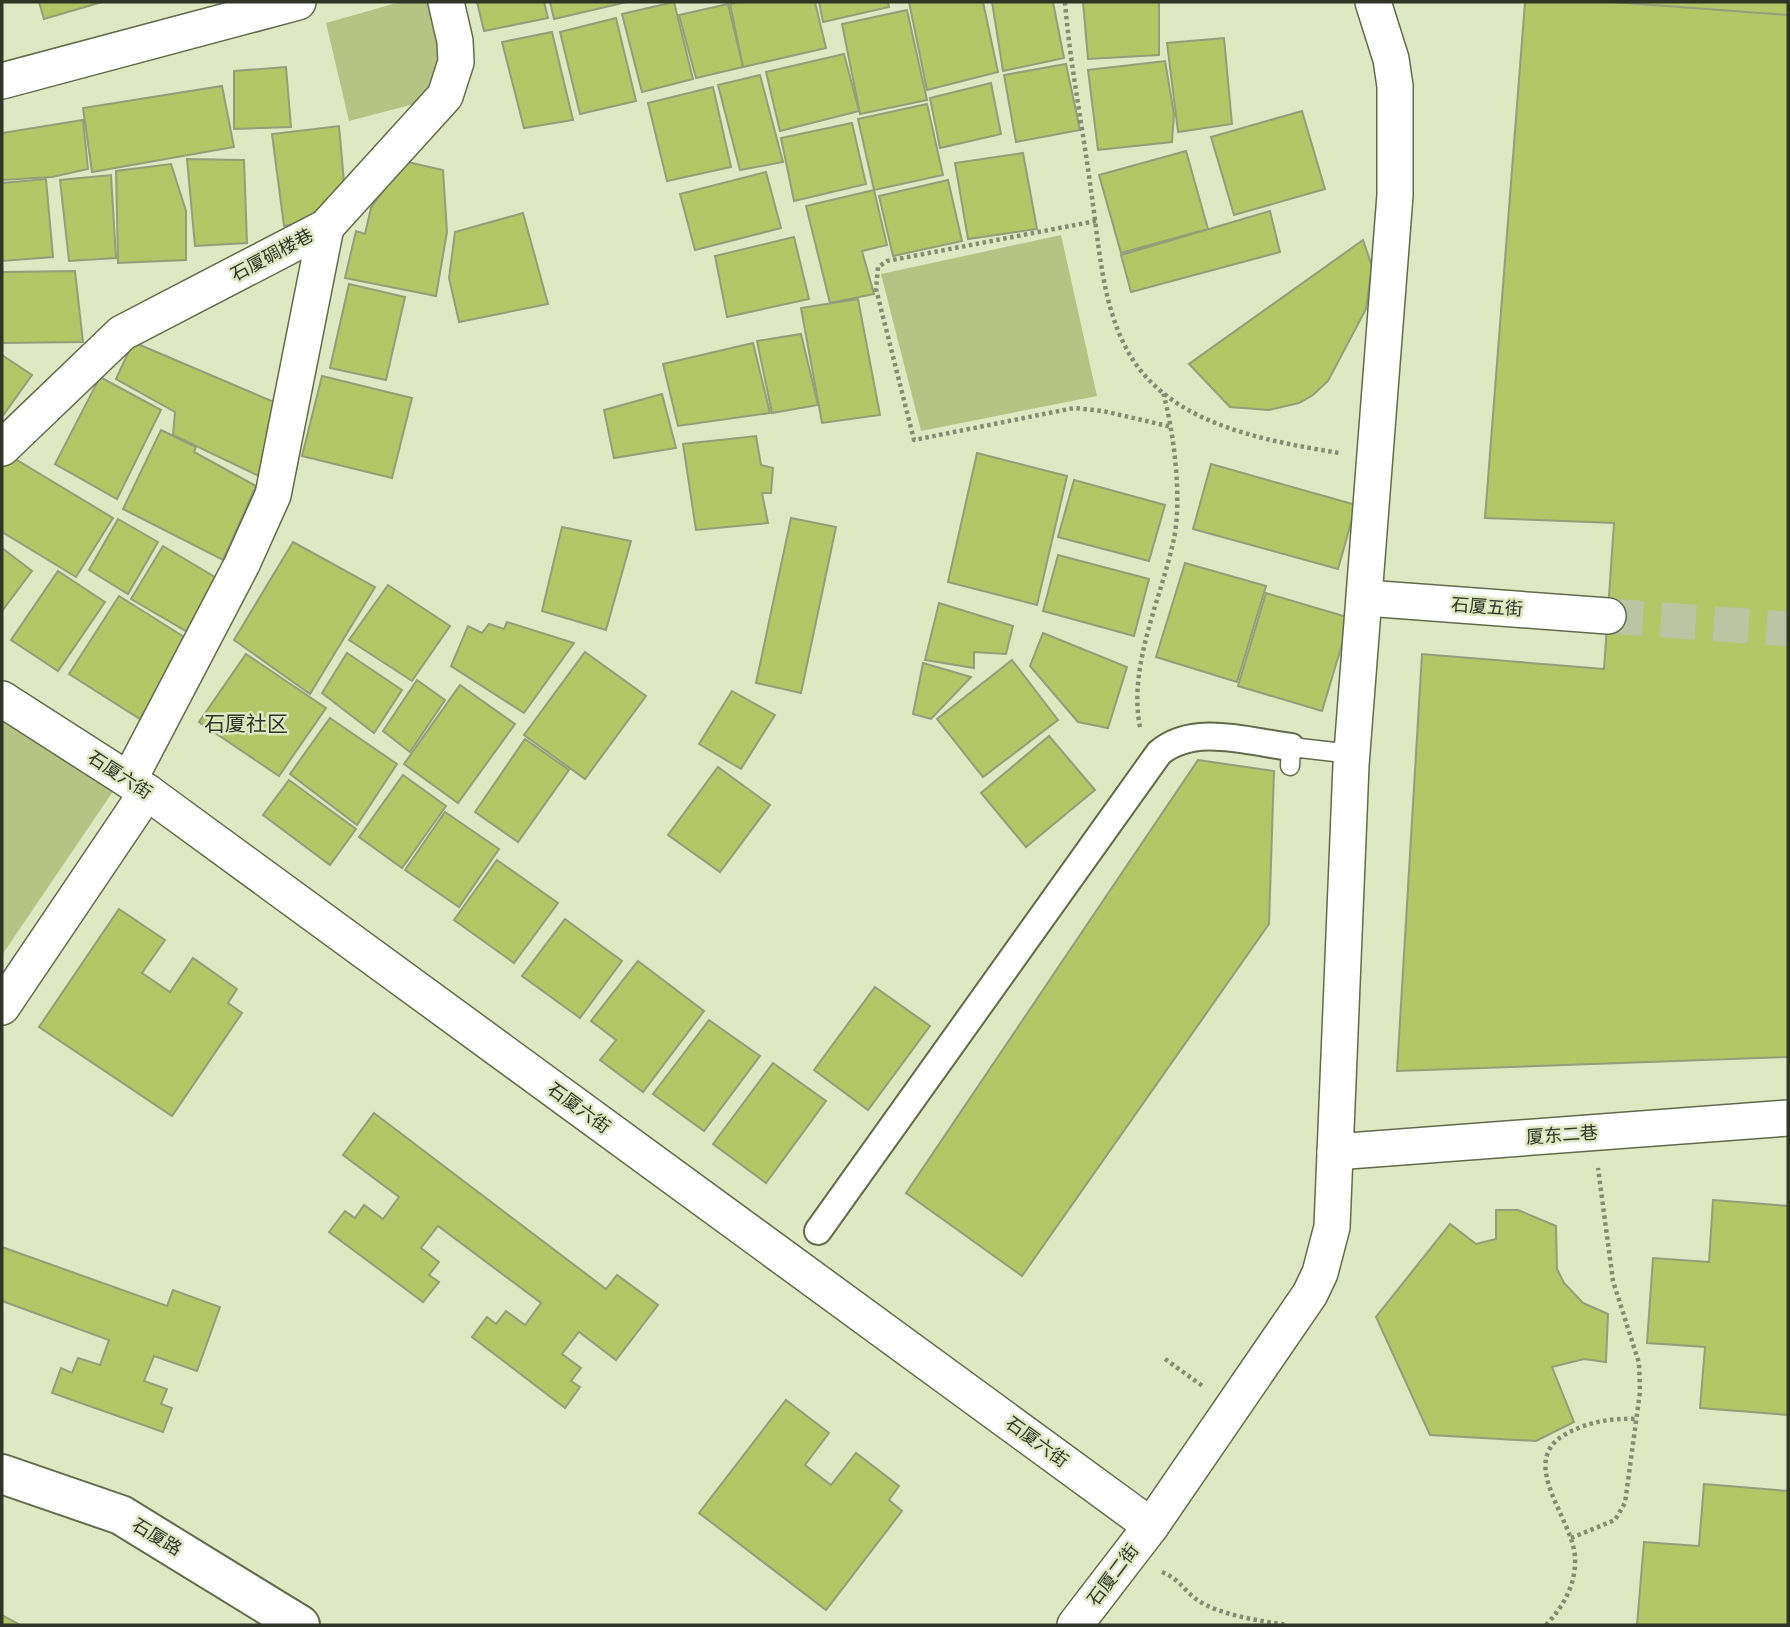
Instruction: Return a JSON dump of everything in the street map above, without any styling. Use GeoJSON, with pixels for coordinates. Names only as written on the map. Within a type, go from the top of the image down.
{"type":"FeatureCollection","features":[{"type":"Feature","properties":{"kind":"street"},"geometry":{"type":"LineString","coordinates":[[2,80],[299,2]]}},
{"type":"Feature","properties":{"kind":"street","name":"石厦碉楼巷"},"geometry":{"type":"LineString","coordinates":[[2,448],[122,333],[326,227],[445,96],[456,62],[455,41],[446,2]]}},
{"type":"Feature","properties":{"kind":"street","name":"石厦二街"},"geometry":{"type":"LineString","coordinates":[[1075,1625],[1151,1526],[1310,1294],[1320,1273],[1332,1227],[1352,754],[1395,195],[1397,113],[1391,59],[1373,2]]}},
{"type":"Feature","properties":{"kind":"street"},"geometry":{"type":"LineString","coordinates":[[2,1007],[138,786],[273,495],[326,227]]}},
{"type":"Feature","properties":{"kind":"street","name":"石厦五街"},"geometry":{"type":"LineString","coordinates":[[1366,598],[1608,616]]}},
{"type":"Feature","properties":{"kind":"street","name":"石厦六街"},"geometry":{"type":"LineString","coordinates":[[2,699],[138,786],[1151,1526]]}},
{"type":"Feature","properties":{"kind":"street"},"geometry":{"type":"LineString","coordinates":[[818,1231],[1155,757],[1175,740],[1192,736],[1290,757]]}},
{"type":"Feature","properties":{"kind":"street","name":"厦东二巷"},"geometry":{"type":"LineString","coordinates":[[1335,1152],[1788,1118]]}},
{"type":"Feature","properties":{"kind":"street","name":"石厦路"},"geometry":{"type":"LineString","coordinates":[[2,1474],[121,1515],[300,1625]]}},
{"type":"Feature","properties":{"kind":"lane"},"geometry":{"type":"LineString","coordinates":[[1290,757],[1352,754]]}},
{"type":"Feature","properties":{"kind":"path"},"geometry":{"type":"LineString","coordinates":[[1065,2],[1104,283],[1125,346],[1163,392],[1190,413],[1243,433],[1375,458]]}},
{"type":"Feature","properties":{"kind":"path"},"geometry":{"type":"LineString","coordinates":[[1096,221],[887,261],[878,267],[876,289],[914,440],[1074,408],[1103,411],[1172,427]]}},
{"type":"Feature","properties":{"kind":"path"},"geometry":{"type":"LineString","coordinates":[[1155,757],[1141,731],[1137,713],[1138,678],[1174,539],[1172,427],[1163,392]]}},
{"type":"Feature","properties":{"kind":"path"},"geometry":{"type":"LineString","coordinates":[[1571,1538],[1615,1520],[1625,1503],[1636,1419],[1639,1363],[1613,1281],[1600,1184]]}},
{"type":"Feature","properties":{"kind":"path"},"geometry":{"type":"LineString","coordinates":[[1165,1359],[1232,1408]]}},
{"type":"Feature","properties":{"kind":"path"},"geometry":{"type":"LineString","coordinates":[[1546,1625],[1562,1607],[1572,1581],[1575,1558],[1571,1538],[1545,1471],[1547,1452],[1554,1441],[1593,1422],[1636,1419]]}},
{"type":"Feature","properties":{"kind":"path"},"geometry":{"type":"LineString","coordinates":[[1173,1576],[1198,1601],[1244,1618],[1287,1625]]}},
{"type":"Feature","properties":{"kind":"green space"},"geometry":{"type":"Polygon","coordinates":[[[400,2],[433,2],[444,54],[431,86],[418,103],[349,121],[326,23],[400,2]]]}},
{"type":"Feature","properties":{"kind":"green space"},"geometry":{"type":"Polygon","coordinates":[[[1061,235],[1097,396],[921,431],[881,274],[1061,235]]]}},
{"type":"Feature","properties":{"kind":"green space"},"geometry":{"type":"Polygon","coordinates":[[[2,719],[114,790],[2,955],[2,719]]]}},
{"type":"Feature","properties":{"kind":"building"},"geometry":{"type":"Polygon","coordinates":[[[39,2],[102,2],[44,19],[39,2]]]}},
{"type":"Feature","properties":{"kind":"building"},"geometry":{"type":"Polygon","coordinates":[[[477,2],[544,2],[548,18],[484,31],[477,2]]]}},
{"type":"Feature","properties":{"kind":"building"},"geometry":{"type":"Polygon","coordinates":[[[550,2],[627,2],[554,19],[550,2]]]}},
{"type":"Feature","properties":{"kind":"building"},"geometry":{"type":"Polygon","coordinates":[[[674,2],[693,79],[642,92],[622,14],[674,2]]]}},
{"type":"Feature","properties":{"kind":"building"},"geometry":{"type":"Polygon","coordinates":[[[815,2],[826,48],[743,67],[730,4],[815,2]]]}},
{"type":"Feature","properties":{"kind":"building"},"geometry":{"type":"Polygon","coordinates":[[[819,2],[888,2],[889,7],[823,22],[819,2]]]}},
{"type":"Feature","properties":{"kind":"building"},"geometry":{"type":"Polygon","coordinates":[[[909,2],[983,2],[998,72],[927,90],[909,2]]]}},
{"type":"Feature","properties":{"kind":"building"},"geometry":{"type":"Polygon","coordinates":[[[992,2],[1053,2],[1064,58],[1003,71],[992,2]]]}},
{"type":"Feature","properties":{"kind":"building"},"geometry":{"type":"Polygon","coordinates":[[[1083,2],[1159,2],[1159,55],[1088,59],[1083,2]]]}},
{"type":"Feature","properties":{"kind":"building"},"geometry":{"type":"Polygon","coordinates":[[[1525,2],[1788,2],[1788,1057],[1397,1071],[1422,654],[1604,669],[1614,523],[1485,518],[1525,2]]]}},
{"type":"Feature","properties":{"kind":"building"},"geometry":{"type":"Polygon","coordinates":[[[1612,2],[1788,2],[1788,15],[1612,2]]]}},
{"type":"Feature","properties":{"kind":"building"},"geometry":{"type":"Polygon","coordinates":[[[728,4],[743,67],[696,78],[679,15],[728,4]]]}},
{"type":"Feature","properties":{"kind":"building"},"geometry":{"type":"Polygon","coordinates":[[[907,10],[927,100],[860,114],[842,24],[907,10]]]}},
{"type":"Feature","properties":{"kind":"building"},"geometry":{"type":"Polygon","coordinates":[[[616,18],[636,101],[580,114],[560,32],[616,18]]]}},
{"type":"Feature","properties":{"kind":"building"},"geometry":{"type":"Polygon","coordinates":[[[552,32],[573,120],[524,128],[502,42],[552,32]]]}},
{"type":"Feature","properties":{"kind":"building"},"geometry":{"type":"Polygon","coordinates":[[[1224,38],[1232,124],[1178,132],[1167,43],[1224,38]]]}},
{"type":"Feature","properties":{"kind":"building"},"geometry":{"type":"Polygon","coordinates":[[[844,54],[859,111],[780,131],[766,72],[844,54]]]}},
{"type":"Feature","properties":{"kind":"building"},"geometry":{"type":"Polygon","coordinates":[[[1165,61],[1174,114],[1172,142],[1098,150],[1088,70],[1165,61]]]}},
{"type":"Feature","properties":{"kind":"building"},"geometry":{"type":"Polygon","coordinates":[[[1066,64],[1080,130],[1016,142],[1004,75],[1066,64]]]}},
{"type":"Feature","properties":{"kind":"building"},"geometry":{"type":"Polygon","coordinates":[[[286,67],[291,127],[234,129],[234,71],[286,67]]]}},
{"type":"Feature","properties":{"kind":"building"},"geometry":{"type":"Polygon","coordinates":[[[760,75],[783,162],[740,170],[718,85],[760,75]]]}},
{"type":"Feature","properties":{"kind":"building"},"geometry":{"type":"Polygon","coordinates":[[[991,83],[1001,134],[940,148],[930,98],[991,83]]]}},
{"type":"Feature","properties":{"kind":"building"},"geometry":{"type":"Polygon","coordinates":[[[222,86],[234,147],[92,172],[83,108],[222,86]]]}},
{"type":"Feature","properties":{"kind":"building"},"geometry":{"type":"Polygon","coordinates":[[[713,87],[731,167],[667,181],[648,103],[713,87]]]}},
{"type":"Feature","properties":{"kind":"building"},"geometry":{"type":"Polygon","coordinates":[[[927,104],[943,175],[874,190],[858,119],[927,104]]]}},
{"type":"Feature","properties":{"kind":"building"},"geometry":{"type":"Polygon","coordinates":[[[1302,111],[1325,189],[1234,215],[1211,137],[1302,111]]]}},
{"type":"Feature","properties":{"kind":"building"},"geometry":{"type":"Polygon","coordinates":[[[83,120],[88,169],[52,177],[2,180],[2,133],[83,120]]]}},
{"type":"Feature","properties":{"kind":"building"},"geometry":{"type":"Polygon","coordinates":[[[852,123],[866,184],[794,201],[781,138],[852,123]]]}},
{"type":"Feature","properties":{"kind":"building"},"geometry":{"type":"Polygon","coordinates":[[[339,126],[345,193],[323,219],[284,226],[272,134],[339,126]]]}},
{"type":"Feature","properties":{"kind":"building"},"geometry":{"type":"Polygon","coordinates":[[[1186,151],[1208,229],[1121,253],[1099,175],[1186,151]]]}},
{"type":"Feature","properties":{"kind":"building"},"geometry":{"type":"Polygon","coordinates":[[[1023,153],[1037,229],[968,239],[955,163],[1023,153]]]}},
{"type":"Feature","properties":{"kind":"building"},"geometry":{"type":"Polygon","coordinates":[[[187,159],[244,160],[247,243],[195,246],[187,159]]]}},
{"type":"Feature","properties":{"kind":"building"},"geometry":{"type":"Polygon","coordinates":[[[403,161],[443,170],[447,232],[436,296],[345,278],[356,231],[365,234],[371,208],[403,161]]]}},
{"type":"Feature","properties":{"kind":"building"},"geometry":{"type":"Polygon","coordinates":[[[171,164],[186,211],[186,260],[118,263],[116,171],[171,164]]]}},
{"type":"Feature","properties":{"kind":"building"},"geometry":{"type":"Polygon","coordinates":[[[766,172],[781,228],[695,250],[680,194],[766,172]]]}},
{"type":"Feature","properties":{"kind":"building"},"geometry":{"type":"Polygon","coordinates":[[[111,175],[116,258],[69,261],[60,180],[111,175]]]}},
{"type":"Feature","properties":{"kind":"building"},"geometry":{"type":"Polygon","coordinates":[[[46,179],[53,257],[2,261],[2,183],[46,179]]]}},
{"type":"Feature","properties":{"kind":"building"},"geometry":{"type":"Polygon","coordinates":[[[948,180],[962,241],[893,256],[879,196],[948,180]]]}},
{"type":"Feature","properties":{"kind":"building"},"geometry":{"type":"Polygon","coordinates":[[[874,190],[887,245],[862,251],[874,294],[830,303],[806,206],[874,190]]]}},
{"type":"Feature","properties":{"kind":"building"},"geometry":{"type":"Polygon","coordinates":[[[1270,211],[1280,252],[1131,292],[1121,255],[1270,211]]]}},
{"type":"Feature","properties":{"kind":"building"},"geometry":{"type":"Polygon","coordinates":[[[523,213],[548,304],[459,322],[449,278],[455,232],[523,213]]]}},
{"type":"Feature","properties":{"kind":"building"},"geometry":{"type":"Polygon","coordinates":[[[794,237],[809,299],[727,317],[715,256],[794,237]]]}},
{"type":"Feature","properties":{"kind":"building"},"geometry":{"type":"Polygon","coordinates":[[[1363,240],[1372,266],[1366,309],[1328,381],[1313,395],[1299,403],[1269,410],[1230,407],[1189,364],[1363,240]]]}},
{"type":"Feature","properties":{"kind":"building"},"geometry":{"type":"Polygon","coordinates":[[[75,271],[83,342],[2,343],[2,272],[75,271]]]}},
{"type":"Feature","properties":{"kind":"building"},"geometry":{"type":"Polygon","coordinates":[[[349,284],[405,297],[386,380],[330,368],[349,284]]]}},
{"type":"Feature","properties":{"kind":"building"},"geometry":{"type":"Polygon","coordinates":[[[858,299],[880,415],[822,423],[801,308],[858,299]]]}},
{"type":"Feature","properties":{"kind":"building"},"geometry":{"type":"Polygon","coordinates":[[[801,334],[818,405],[772,413],[757,341],[801,334]]]}},
{"type":"Feature","properties":{"kind":"building"},"geometry":{"type":"Polygon","coordinates":[[[133,342],[288,408],[261,477],[173,435],[175,412],[116,379],[133,342]]]}},
{"type":"Feature","properties":{"kind":"building"},"geometry":{"type":"Polygon","coordinates":[[[753,343],[770,413],[678,426],[663,364],[753,343]]]}},
{"type":"Feature","properties":{"kind":"building"},"geometry":{"type":"Polygon","coordinates":[[[2,355],[32,375],[2,417],[2,355]]]}},
{"type":"Feature","properties":{"kind":"building"},"geometry":{"type":"Polygon","coordinates":[[[322,376],[412,398],[392,478],[302,456],[322,376]]]}},
{"type":"Feature","properties":{"kind":"building"},"geometry":{"type":"Polygon","coordinates":[[[100,377],[161,410],[117,499],[55,464],[100,377]]]}},
{"type":"Feature","properties":{"kind":"building"},"geometry":{"type":"Polygon","coordinates":[[[662,394],[676,448],[614,458],[604,410],[662,394]]]}},
{"type":"Feature","properties":{"kind":"building"},"geometry":{"type":"Polygon","coordinates":[[[161,430],[196,447],[194,452],[256,486],[223,560],[123,509],[161,430]]]}},
{"type":"Feature","properties":{"kind":"building"},"geometry":{"type":"Polygon","coordinates":[[[756,436],[761,465],[773,468],[771,493],[762,493],[768,523],[696,530],[683,444],[756,436]]]}},
{"type":"Feature","properties":{"kind":"building"},"geometry":{"type":"Polygon","coordinates":[[[977,453],[1067,476],[1037,605],[948,582],[977,453]]]}},
{"type":"Feature","properties":{"kind":"building"},"geometry":{"type":"Polygon","coordinates":[[[12,457],[113,518],[76,577],[2,532],[2,466],[12,457]]]}},
{"type":"Feature","properties":{"kind":"building"},"geometry":{"type":"Polygon","coordinates":[[[1211,464],[1356,505],[1338,569],[1193,529],[1211,464]]]}},
{"type":"Feature","properties":{"kind":"building"},"geometry":{"type":"Polygon","coordinates":[[[1074,480],[1165,505],[1149,561],[1058,537],[1074,480]]]}},
{"type":"Feature","properties":{"kind":"building"},"geometry":{"type":"Polygon","coordinates":[[[791,518],[836,527],[801,693],[756,683],[791,518]]]}},
{"type":"Feature","properties":{"kind":"building"},"geometry":{"type":"Polygon","coordinates":[[[118,519],[158,542],[128,594],[89,570],[118,519]]]}},
{"type":"Feature","properties":{"kind":"building"},"geometry":{"type":"Polygon","coordinates":[[[562,527],[631,541],[606,630],[542,611],[562,527]]]}},
{"type":"Feature","properties":{"kind":"building"},"geometry":{"type":"Polygon","coordinates":[[[293,542],[375,587],[310,694],[234,640],[293,542]]]}},
{"type":"Feature","properties":{"kind":"building"},"geometry":{"type":"Polygon","coordinates":[[[163,546],[220,580],[191,634],[131,599],[163,546]]]}},
{"type":"Feature","properties":{"kind":"building"},"geometry":{"type":"Polygon","coordinates":[[[2,548],[32,571],[2,611],[2,548]]]}},
{"type":"Feature","properties":{"kind":"building"},"geometry":{"type":"Polygon","coordinates":[[[1058,555],[1149,579],[1134,636],[1043,611],[1058,555]]]}},
{"type":"Feature","properties":{"kind":"building"},"geometry":{"type":"Polygon","coordinates":[[[1185,563],[1266,586],[1237,682],[1156,657],[1185,563]]]}},
{"type":"Feature","properties":{"kind":"building"},"geometry":{"type":"Polygon","coordinates":[[[58,571],[105,602],[58,671],[11,640],[58,571]]]}},
{"type":"Feature","properties":{"kind":"building"},"geometry":{"type":"Polygon","coordinates":[[[388,585],[450,626],[412,681],[349,640],[388,585]]]}},
{"type":"Feature","properties":{"kind":"building"},"geometry":{"type":"Polygon","coordinates":[[[1266,593],[1350,618],[1322,711],[1238,686],[1266,593]]]}},
{"type":"Feature","properties":{"kind":"building"},"geometry":{"type":"Polygon","coordinates":[[[119,596],[189,640],[140,719],[69,674],[119,596]]]}},
{"type":"Feature","properties":{"kind":"building"},"geometry":{"type":"Polygon","coordinates":[[[939,603],[1013,626],[1006,654],[974,652],[974,668],[925,660],[939,603]]]}},
{"type":"Feature","properties":{"kind":"building"},"geometry":{"type":"Polygon","coordinates":[[[507,622],[574,643],[524,713],[451,666],[468,626],[482,633],[489,624],[504,629],[507,622]]]}},
{"type":"Feature","properties":{"kind":"building"},"geometry":{"type":"Polygon","coordinates":[[[1043,633],[1127,667],[1108,728],[1078,722],[1030,666],[1043,633]]]}},
{"type":"Feature","properties":{"kind":"building"},"geometry":{"type":"Polygon","coordinates":[[[585,652],[646,696],[585,779],[524,735],[585,652]]]}},
{"type":"Feature","properties":{"kind":"building"},"geometry":{"type":"Polygon","coordinates":[[[347,653],[402,690],[374,733],[322,693],[347,653]]]}},
{"type":"Feature","properties":{"kind":"building"},"geometry":{"type":"Polygon","coordinates":[[[246,654],[326,708],[279,776],[199,722],[246,654]]]}},
{"type":"Feature","properties":{"kind":"building"},"geometry":{"type":"Polygon","coordinates":[[[1012,660],[1058,720],[983,777],[937,719],[1012,660]]]}},
{"type":"Feature","properties":{"kind":"building"},"geometry":{"type":"Polygon","coordinates":[[[923,663],[971,677],[931,719],[913,714],[923,663]]]}},
{"type":"Feature","properties":{"kind":"building"},"geometry":{"type":"Polygon","coordinates":[[[417,680],[445,700],[410,752],[383,731],[417,680]]]}},
{"type":"Feature","properties":{"kind":"building"},"geometry":{"type":"Polygon","coordinates":[[[460,685],[515,724],[458,803],[404,764],[460,685]]]}},
{"type":"Feature","properties":{"kind":"building"},"geometry":{"type":"Polygon","coordinates":[[[732,691],[775,715],[741,769],[699,744],[732,691]]]}},
{"type":"Feature","properties":{"kind":"building"},"geometry":{"type":"Polygon","coordinates":[[[330,718],[397,764],[357,825],[290,774],[330,718]]]}},
{"type":"Feature","properties":{"kind":"building"},"geometry":{"type":"Polygon","coordinates":[[[1049,736],[1095,790],[1026,847],[981,793],[1049,736]]]}},
{"type":"Feature","properties":{"kind":"building"},"geometry":{"type":"Polygon","coordinates":[[[525,739],[569,770],[518,842],[475,812],[525,739]]]}},
{"type":"Feature","properties":{"kind":"building"},"geometry":{"type":"Polygon","coordinates":[[[1198,760],[1274,771],[1269,924],[1022,1276],[906,1193],[1198,760]]]}},
{"type":"Feature","properties":{"kind":"building"},"geometry":{"type":"Polygon","coordinates":[[[718,767],[770,805],[720,872],[668,835],[718,767]]]}},
{"type":"Feature","properties":{"kind":"building"},"geometry":{"type":"Polygon","coordinates":[[[403,775],[446,806],[402,868],[359,837],[403,775]]]}},
{"type":"Feature","properties":{"kind":"building"},"geometry":{"type":"Polygon","coordinates":[[[289,780],[356,829],[330,865],[263,815],[289,780]]]}},
{"type":"Feature","properties":{"kind":"building"},"geometry":{"type":"Polygon","coordinates":[[[445,812],[499,849],[459,907],[405,870],[445,812]]]}},
{"type":"Feature","properties":{"kind":"building"},"geometry":{"type":"Polygon","coordinates":[[[497,860],[558,903],[514,963],[454,920],[497,860]]]}},
{"type":"Feature","properties":{"kind":"building"},"geometry":{"type":"Polygon","coordinates":[[[119,909],[165,940],[142,973],[170,992],[193,958],[237,989],[228,1003],[242,1013],[172,1116],[39,1027],[119,909]]]}},
{"type":"Feature","properties":{"kind":"building"},"geometry":{"type":"Polygon","coordinates":[[[565,919],[622,961],[580,1018],[522,976],[565,919]]]}},
{"type":"Feature","properties":{"kind":"building"},"geometry":{"type":"Polygon","coordinates":[[[638,961],[704,1011],[643,1092],[600,1060],[616,1040],[591,1021],[638,961]]]}},
{"type":"Feature","properties":{"kind":"building"},"geometry":{"type":"Polygon","coordinates":[[[875,987],[930,1026],[868,1110],[814,1070],[875,987]]]}},
{"type":"Feature","properties":{"kind":"building"},"geometry":{"type":"Polygon","coordinates":[[[709,1020],[760,1056],[704,1131],[653,1094],[709,1020]]]}},
{"type":"Feature","properties":{"kind":"building"},"geometry":{"type":"Polygon","coordinates":[[[773,1063],[826,1101],[766,1183],[713,1144],[773,1063]]]}},
{"type":"Feature","properties":{"kind":"building"},"geometry":{"type":"Polygon","coordinates":[[[374,1113],[606,1289],[617,1275],[658,1305],[616,1360],[579,1332],[562,1354],[581,1368],[571,1381],[580,1387],[565,1408],[472,1337],[487,1317],[496,1324],[506,1311],[525,1325],[541,1303],[438,1226],[421,1248],[439,1262],[429,1275],[439,1282],[423,1302],[329,1232],[345,1211],[355,1218],[364,1205],[383,1219],[399,1197],[343,1155],[374,1113]]]}},
{"type":"Feature","properties":{"kind":"building"},"geometry":{"type":"Polygon","coordinates":[[[1713,1200],[1788,1206],[1788,1415],[1700,1408],[1705,1347],[1647,1343],[1653,1258],[1709,1262],[1713,1200]]]}},
{"type":"Feature","properties":{"kind":"building"},"geometry":{"type":"Polygon","coordinates":[[[1496,1210],[1518,1210],[1556,1226],[1557,1269],[1564,1283],[1583,1303],[1608,1314],[1606,1362],[1584,1359],[1552,1367],[1574,1422],[1536,1441],[1430,1435],[1376,1317],[1450,1224],[1476,1244],[1496,1239],[1496,1210]]]}},
{"type":"Feature","properties":{"kind":"building"},"geometry":{"type":"Polygon","coordinates":[[[2,1247],[167,1306],[173,1290],[220,1307],[197,1371],[154,1356],[144,1381],[167,1389],[161,1404],[172,1408],[163,1432],[52,1393],[61,1368],[72,1373],[78,1358],[100,1365],[109,1340],[2,1301],[2,1247]]]}},
{"type":"Feature","properties":{"kind":"building"},"geometry":{"type":"Polygon","coordinates":[[[786,1400],[829,1433],[805,1465],[831,1485],[856,1453],[899,1486],[889,1500],[902,1511],[826,1610],[699,1513],[786,1400]]]}},
{"type":"Feature","properties":{"kind":"building"},"geometry":{"type":"Polygon","coordinates":[[[1704,1484],[1788,1491],[1788,1625],[1637,1625],[1644,1542],[1699,1546],[1704,1484]]]}},
{"type":"Feature","properties":{"kind":"building"},"geometry":{"type":"Polygon","coordinates":[[[2,1615],[20,1625],[2,1625],[2,1615]]]}},
{"type":"Feature","properties":{"kind":"tunnel"},"geometry":{"type":"LineString","coordinates":[[1608,616],[1788,629]]}},
{"type":"Feature","properties":{"kind":"district","name":"石厦社区"},"geometry":{"type":"Point","coordinates":[246,724]}}]}
